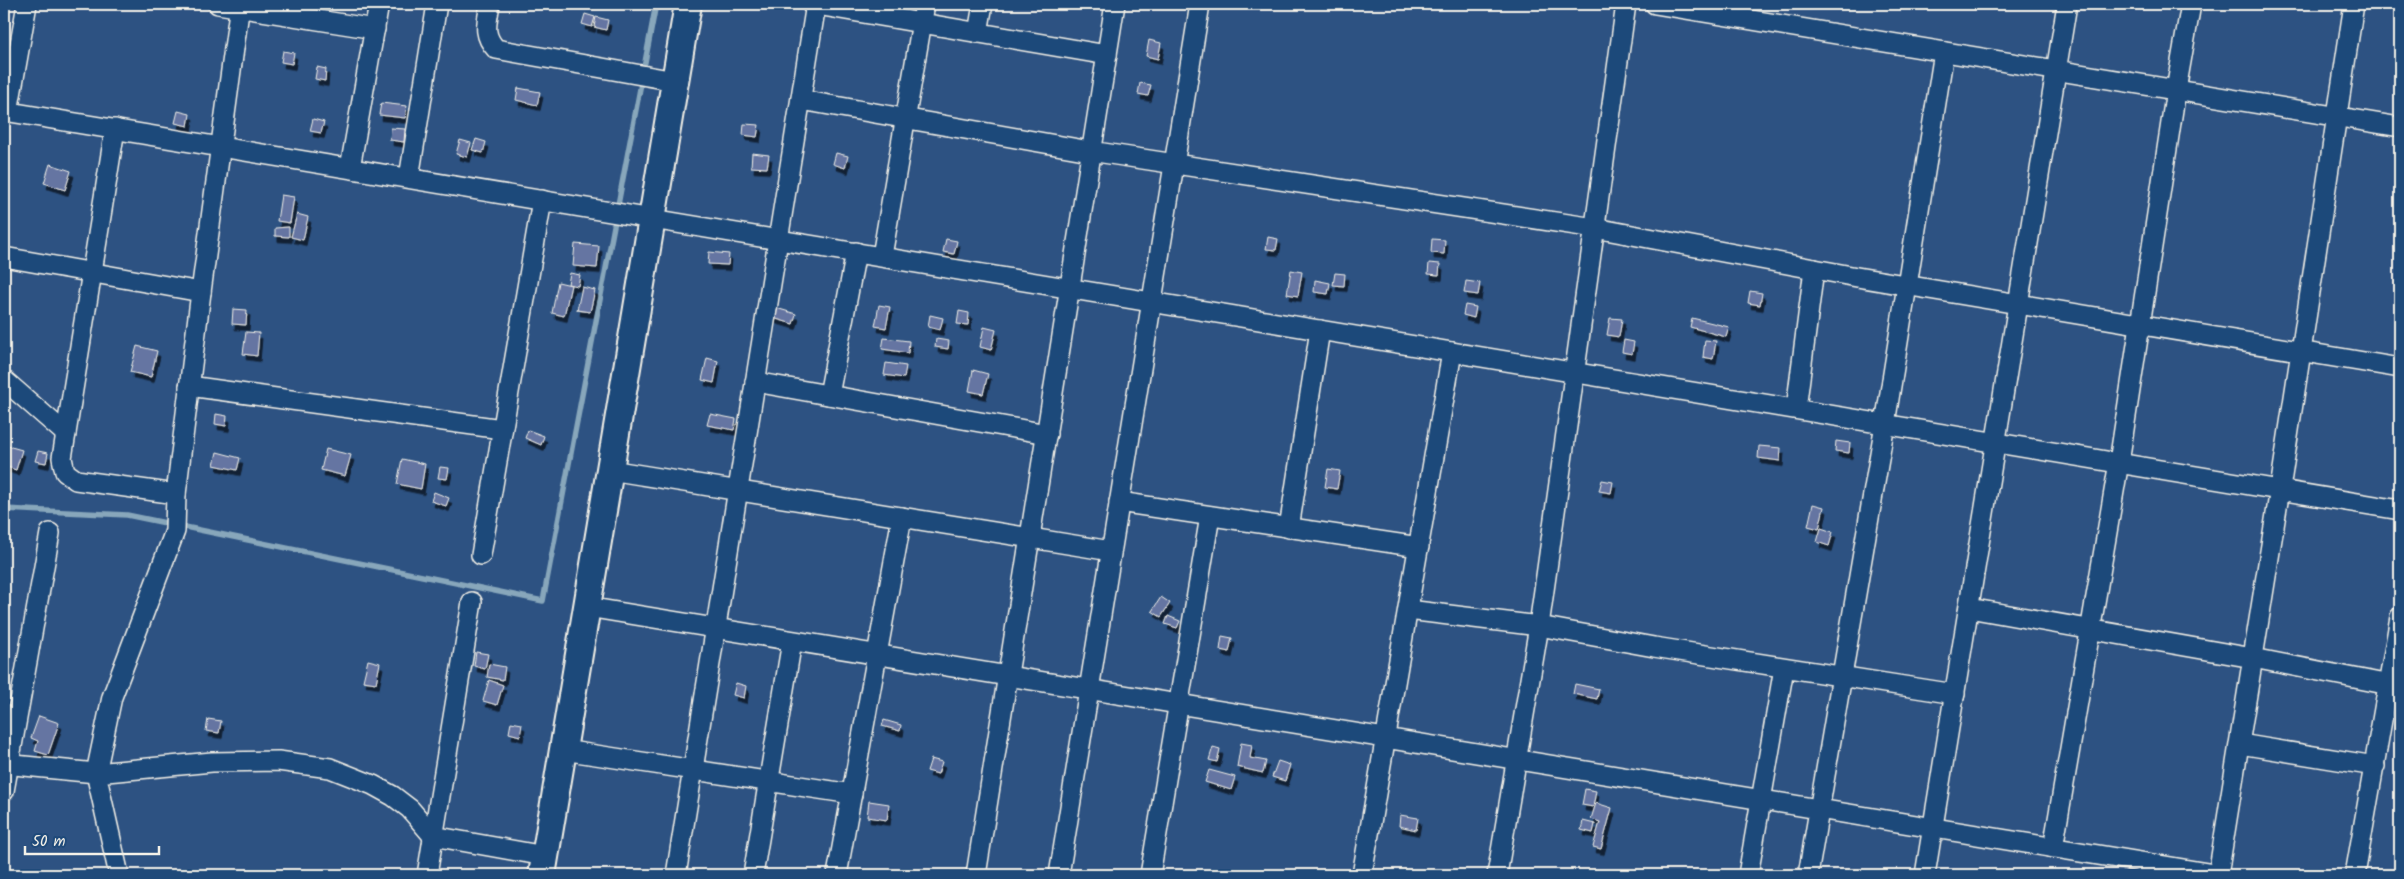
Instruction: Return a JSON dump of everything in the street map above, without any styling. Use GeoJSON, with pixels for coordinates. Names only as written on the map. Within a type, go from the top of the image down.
{"type":"FeatureCollection","features":[{"type":"Feature","properties":{"kind":"street"},"geometry":{"type":"LineString","coordinates":[[27,4],[6,112],[1574,371],[2400,510]]}},
{"type":"Feature","properties":{"kind":"street"},"geometry":{"type":"LineString","coordinates":[[218,4],[240,5],[375,29]]}},
{"type":"Feature","properties":{"kind":"street"},"geometry":{"type":"LineString","coordinates":[[350,168],[379,4]]}},
{"type":"Feature","properties":{"kind":"street"},"geometry":{"type":"LineString","coordinates":[[409,178],[437,4]]}},
{"type":"Feature","properties":{"kind":"street"},"geometry":{"type":"LineString","coordinates":[[490,4],[486,30],[488,40],[496,49],[675,81]]}},
{"type":"Feature","properties":{"kind":"street"},"geometry":{"type":"LineString","coordinates":[[6,764],[96,774],[212,762],[278,761],[330,768],[373,785],[393,796],[410,810],[433,836],[544,866],[688,4]]}},
{"type":"Feature","properties":{"kind":"street"},"geometry":{"type":"LineString","coordinates":[[678,875],[755,382],[802,100],[814,4],[922,24],[1107,54]]}},
{"type":"Feature","properties":{"kind":"street"},"geometry":{"type":"LineString","coordinates":[[882,256],[904,118],[925,4]]}},
{"type":"Feature","properties":{"kind":"street"},"geometry":{"type":"LineString","coordinates":[[978,33],[983,4]]}},
{"type":"Feature","properties":{"kind":"street"},"geometry":{"type":"LineString","coordinates":[[976,875],[1115,4]]}},
{"type":"Feature","properties":{"kind":"street"},"geometry":{"type":"LineString","coordinates":[[1059,875],[1200,4]]}},
{"type":"Feature","properties":{"kind":"street"},"geometry":{"type":"LineString","coordinates":[[1497,875],[1539,626],[1626,4]]}},
{"type":"Feature","properties":{"kind":"street"},"geometry":{"type":"LineString","coordinates":[[1655,4],[2400,127]]}},
{"type":"Feature","properties":{"kind":"street"},"geometry":{"type":"LineString","coordinates":[[1925,875],[2067,4]]}},
{"type":"Feature","properties":{"kind":"street"},"geometry":{"type":"LineString","coordinates":[[2053,848],[2119,462],[2139,325],[2191,4]]}},
{"type":"Feature","properties":{"kind":"street"},"geometry":{"type":"LineString","coordinates":[[587,607],[2219,875],[2302,352],[2354,4]]}},
{"type":"Feature","properties":{"kind":"street"},"geometry":{"type":"LineString","coordinates":[[119,875],[96,774],[112,697],[175,531],[177,518],[176,494],[189,386],[240,5]]}},
{"type":"Feature","properties":{"kind":"street"},"geometry":{"type":"LineString","coordinates":[[1808,875],[1840,677],[1885,424],[1944,52]]}},
{"type":"Feature","properties":{"kind":"street"},"geometry":{"type":"LineString","coordinates":[[802,100],[1090,152],[1174,163],[1595,228],[2019,305],[2400,368]]}},
{"type":"Feature","properties":{"kind":"street"},"geometry":{"type":"LineString","coordinates":[[115,129],[62,458],[65,472],[76,480],[176,494]]}},
{"type":"Feature","properties":{"kind":"street"},"geometry":{"type":"LineString","coordinates":[[481,555],[542,200]]}},
{"type":"Feature","properties":{"kind":"street"},"geometry":{"type":"LineString","coordinates":[[829,395],[856,252]]}},
{"type":"Feature","properties":{"kind":"street"},"geometry":{"type":"LineString","coordinates":[[4,257],[201,292]]}},
{"type":"Feature","properties":{"kind":"street"},"geometry":{"type":"LineString","coordinates":[[1796,409],[1814,269]]}},
{"type":"Feature","properties":{"kind":"street"},"geometry":{"type":"LineString","coordinates":[[1289,528],[1320,330]]}},
{"type":"Feature","properties":{"kind":"street"},"geometry":{"type":"LineString","coordinates":[[1362,875],[1452,352]]}},
{"type":"Feature","properties":{"kind":"street"},"geometry":{"type":"LineString","coordinates":[[4,380],[66,434]]}},
{"type":"Feature","properties":{"kind":"street"},"geometry":{"type":"LineString","coordinates":[[755,382],[1047,434]]}},
{"type":"Feature","properties":{"kind":"street"},"geometry":{"type":"LineString","coordinates":[[189,386],[502,429]]}},
{"type":"Feature","properties":{"kind":"street"},"geometry":{"type":"LineString","coordinates":[[610,470],[738,489],[1111,551]]}},
{"type":"Feature","properties":{"kind":"street"},"geometry":{"type":"LineString","coordinates":[[1119,502],[1419,547]]}},
{"type":"Feature","properties":{"kind":"street"},"geometry":{"type":"LineString","coordinates":[[1150,875],[1210,516]]}},
{"type":"Feature","properties":{"kind":"street"},"geometry":{"type":"LineString","coordinates":[[837,875],[902,517]]}},
{"type":"Feature","properties":{"kind":"street"},"geometry":{"type":"LineString","coordinates":[[4,791],[6,764],[50,533]]}},
{"type":"Feature","properties":{"kind":"street"},"geometry":{"type":"LineString","coordinates":[[427,875],[472,602]]}},
{"type":"Feature","properties":{"kind":"street"},"geometry":{"type":"LineString","coordinates":[[1969,608],[2253,658],[2395,686]]}},
{"type":"Feature","properties":{"kind":"street"},"geometry":{"type":"LineString","coordinates":[[1408,610],[1539,626],[1784,668],[1955,694]]}},
{"type":"Feature","properties":{"kind":"street"},"geometry":{"type":"LineString","coordinates":[[2355,875],[2375,766],[2395,686],[2400,617]]}},
{"type":"Feature","properties":{"kind":"street"},"geometry":{"type":"LineString","coordinates":[[753,875],[792,641]]}},
{"type":"Feature","properties":{"kind":"street"},"geometry":{"type":"LineString","coordinates":[[1748,875],[1784,668]]}},
{"type":"Feature","properties":{"kind":"street"},"geometry":{"type":"LineString","coordinates":[[2240,744],[2375,766]]}},
{"type":"Feature","properties":{"kind":"street"},"geometry":{"type":"LineString","coordinates":[[563,750],[852,794]]}},
{"type":"Feature","properties":{"kind":"building"},"geometry":{"type":"Polygon","coordinates":[[[585,14],[595,17],[592,27],[582,24],[585,14]]]}},
{"type":"Feature","properties":{"kind":"building"},"geometry":{"type":"Polygon","coordinates":[[[596,17],[608,20],[606,30],[594,27],[596,17]]]}},
{"type":"Feature","properties":{"kind":"building"},"geometry":{"type":"Polygon","coordinates":[[[1149,40],[1161,43],[1158,59],[1146,56],[1149,40]]]}},
{"type":"Feature","properties":{"kind":"building"},"geometry":{"type":"Polygon","coordinates":[[[283,51],[294,53],[292,64],[281,62],[283,51]]]}},
{"type":"Feature","properties":{"kind":"building"},"geometry":{"type":"Polygon","coordinates":[[[317,67],[326,69],[325,81],[315,79],[317,67]]]}},
{"type":"Feature","properties":{"kind":"building"},"geometry":{"type":"Polygon","coordinates":[[[1140,83],[1151,85],[1148,96],[1138,94],[1140,83]]]}},
{"type":"Feature","properties":{"kind":"building"},"geometry":{"type":"Polygon","coordinates":[[[518,88],[540,92],[537,105],[516,100],[518,88]]]}},
{"type":"Feature","properties":{"kind":"building"},"geometry":{"type":"Polygon","coordinates":[[[381,103],[407,106],[405,118],[379,115],[381,103]]]}},
{"type":"Feature","properties":{"kind":"building"},"geometry":{"type":"Polygon","coordinates":[[[178,111],[190,114],[188,126],[175,123],[178,111]]]}},
{"type":"Feature","properties":{"kind":"building"},"geometry":{"type":"Polygon","coordinates":[[[313,119],[324,122],[321,133],[310,131],[313,119]]]}},
{"type":"Feature","properties":{"kind":"building"},"geometry":{"type":"Polygon","coordinates":[[[744,124],[759,125],[757,137],[743,135],[744,124]]]}},
{"type":"Feature","properties":{"kind":"building"},"geometry":{"type":"Polygon","coordinates":[[[391,128],[405,129],[404,142],[390,140],[391,128]]]}},
{"type":"Feature","properties":{"kind":"building"},"geometry":{"type":"Polygon","coordinates":[[[476,139],[486,142],[483,153],[472,150],[476,139]]]}},
{"type":"Feature","properties":{"kind":"building"},"geometry":{"type":"Polygon","coordinates":[[[460,140],[471,143],[467,157],[456,154],[460,140]]]}},
{"type":"Feature","properties":{"kind":"building"},"geometry":{"type":"Polygon","coordinates":[[[752,153],[769,155],[767,168],[751,167],[752,153]]]}},
{"type":"Feature","properties":{"kind":"building"},"geometry":{"type":"Polygon","coordinates":[[[836,153],[848,156],[845,168],[833,164],[836,153]]]}},
{"type":"Feature","properties":{"kind":"building"},"geometry":{"type":"Polygon","coordinates":[[[50,164],[71,171],[65,190],[44,183],[50,164]]]}},
{"type":"Feature","properties":{"kind":"building"},"geometry":{"type":"Polygon","coordinates":[[[281,195],[294,197],[290,223],[277,221],[281,195]]]}},
{"type":"Feature","properties":{"kind":"building"},"geometry":{"type":"Polygon","coordinates":[[[297,214],[308,217],[303,240],[291,237],[297,214]]]}},
{"type":"Feature","properties":{"kind":"building"},"geometry":{"type":"Polygon","coordinates":[[[289,227],[289,237],[275,236],[275,228],[289,227]]]}},
{"type":"Feature","properties":{"kind":"building"},"geometry":{"type":"Polygon","coordinates":[[[1268,237],[1278,239],[1276,250],[1266,249],[1268,237]]]}},
{"type":"Feature","properties":{"kind":"building"},"geometry":{"type":"Polygon","coordinates":[[[946,239],[957,241],[954,254],[943,252],[946,239]]]}},
{"type":"Feature","properties":{"kind":"building"},"geometry":{"type":"Polygon","coordinates":[[[1432,239],[1445,240],[1444,254],[1431,253],[1432,239]]]}},
{"type":"Feature","properties":{"kind":"building"},"geometry":{"type":"Polygon","coordinates":[[[575,244],[599,246],[597,268],[573,266],[575,244]]]}},
{"type":"Feature","properties":{"kind":"building"},"geometry":{"type":"Polygon","coordinates":[[[709,252],[729,254],[728,265],[708,264],[709,252]]]}},
{"type":"Feature","properties":{"kind":"building"},"geometry":{"type":"Polygon","coordinates":[[[1429,263],[1440,264],[1439,275],[1428,274],[1429,263]]]}},
{"type":"Feature","properties":{"kind":"building"},"geometry":{"type":"Polygon","coordinates":[[[1291,270],[1302,272],[1298,296],[1287,294],[1291,270]]]}},
{"type":"Feature","properties":{"kind":"building"},"geometry":{"type":"Polygon","coordinates":[[[570,273],[580,275],[578,286],[568,284],[570,273]]]}},
{"type":"Feature","properties":{"kind":"building"},"geometry":{"type":"Polygon","coordinates":[[[1335,273],[1345,274],[1344,286],[1333,285],[1335,273]]]}},
{"type":"Feature","properties":{"kind":"building"},"geometry":{"type":"Polygon","coordinates":[[[1315,280],[1330,283],[1328,294],[1314,292],[1315,280]]]}},
{"type":"Feature","properties":{"kind":"building"},"geometry":{"type":"Polygon","coordinates":[[[1466,281],[1480,283],[1478,295],[1464,293],[1466,281]]]}},
{"type":"Feature","properties":{"kind":"building"},"geometry":{"type":"Polygon","coordinates":[[[558,282],[571,285],[564,316],[552,313],[558,282]]]}},
{"type":"Feature","properties":{"kind":"building"},"geometry":{"type":"Polygon","coordinates":[[[582,287],[595,290],[590,312],[577,310],[582,287]]]}},
{"type":"Feature","properties":{"kind":"building"},"geometry":{"type":"Polygon","coordinates":[[[1750,291],[1762,293],[1760,305],[1748,303],[1750,291]]]}},
{"type":"Feature","properties":{"kind":"building"},"geometry":{"type":"Polygon","coordinates":[[[879,305],[890,307],[886,328],[875,326],[879,305]]]}},
{"type":"Feature","properties":{"kind":"building"},"geometry":{"type":"Polygon","coordinates":[[[1465,305],[1476,307],[1474,318],[1463,315],[1465,305]]]}},
{"type":"Feature","properties":{"kind":"building"},"geometry":{"type":"Polygon","coordinates":[[[776,308],[796,314],[793,324],[773,318],[776,308]]]}},
{"type":"Feature","properties":{"kind":"building"},"geometry":{"type":"Polygon","coordinates":[[[233,309],[247,310],[246,325],[232,324],[233,309]]]}},
{"type":"Feature","properties":{"kind":"building"},"geometry":{"type":"Polygon","coordinates":[[[959,311],[969,313],[968,325],[957,324],[959,311]]]}},
{"type":"Feature","properties":{"kind":"building"},"geometry":{"type":"Polygon","coordinates":[[[930,315],[943,318],[940,330],[928,327],[930,315]]]}},
{"type":"Feature","properties":{"kind":"building"},"geometry":{"type":"Polygon","coordinates":[[[1610,318],[1622,319],[1619,337],[1607,335],[1610,318]]]}},
{"type":"Feature","properties":{"kind":"building"},"geometry":{"type":"Polygon","coordinates":[[[1692,318],[1729,327],[1726,337],[1690,327],[1692,318]]]}},
{"type":"Feature","properties":{"kind":"building"},"geometry":{"type":"Polygon","coordinates":[[[984,327],[996,330],[991,350],[980,347],[984,327]]]}},
{"type":"Feature","properties":{"kind":"building"},"geometry":{"type":"Polygon","coordinates":[[[246,332],[259,333],[257,356],[243,354],[246,332]]]}},
{"type":"Feature","properties":{"kind":"building"},"geometry":{"type":"Polygon","coordinates":[[[884,338],[909,341],[908,353],[882,349],[884,338]]]}},
{"type":"Feature","properties":{"kind":"building"},"geometry":{"type":"Polygon","coordinates":[[[936,339],[949,341],[948,349],[935,347],[936,339]]]}},
{"type":"Feature","properties":{"kind":"building"},"geometry":{"type":"Polygon","coordinates":[[[1624,340],[1634,342],[1632,354],[1622,352],[1624,340]]]}},
{"type":"Feature","properties":{"kind":"building"},"geometry":{"type":"Polygon","coordinates":[[[1705,340],[1716,341],[1713,359],[1703,357],[1705,340]]]}},
{"type":"Feature","properties":{"kind":"building"},"geometry":{"type":"Polygon","coordinates":[[[137,346],[157,351],[151,377],[130,372],[137,346]]]}},
{"type":"Feature","properties":{"kind":"building"},"geometry":{"type":"Polygon","coordinates":[[[707,358],[718,361],[714,383],[702,380],[707,358]]]}},
{"type":"Feature","properties":{"kind":"building"},"geometry":{"type":"Polygon","coordinates":[[[886,363],[906,366],[904,378],[884,375],[886,363]]]}},
{"type":"Feature","properties":{"kind":"building"},"geometry":{"type":"Polygon","coordinates":[[[973,370],[988,374],[983,394],[969,391],[973,370]]]}},
{"type":"Feature","properties":{"kind":"building"},"geometry":{"type":"Polygon","coordinates":[[[216,414],[227,416],[226,426],[215,424],[216,414]]]}},
{"type":"Feature","properties":{"kind":"building"},"geometry":{"type":"Polygon","coordinates":[[[710,414],[736,419],[734,430],[707,425],[710,414]]]}},
{"type":"Feature","properties":{"kind":"building"},"geometry":{"type":"Polygon","coordinates":[[[528,430],[544,436],[541,445],[525,438],[528,430]]]}},
{"type":"Feature","properties":{"kind":"building"},"geometry":{"type":"Polygon","coordinates":[[[1836,441],[1850,443],[1849,453],[1835,451],[1836,441]]]}},
{"type":"Feature","properties":{"kind":"building"},"geometry":{"type":"Polygon","coordinates":[[[4,445],[22,450],[16,470],[4,466],[4,445]]]}},
{"type":"Feature","properties":{"kind":"building"},"geometry":{"type":"Polygon","coordinates":[[[1759,446],[1781,448],[1780,461],[1758,458],[1759,446]]]}},
{"type":"Feature","properties":{"kind":"building"},"geometry":{"type":"Polygon","coordinates":[[[326,449],[351,455],[345,476],[321,470],[326,449]]]}},
{"type":"Feature","properties":{"kind":"building"},"geometry":{"type":"Polygon","coordinates":[[[38,451],[48,453],[46,463],[35,461],[38,451]]]}},
{"type":"Feature","properties":{"kind":"building"},"geometry":{"type":"Polygon","coordinates":[[[217,452],[240,458],[237,470],[214,465],[217,452]]]}},
{"type":"Feature","properties":{"kind":"building"},"geometry":{"type":"Polygon","coordinates":[[[402,459],[425,464],[421,489],[397,484],[402,459]]]}},
{"type":"Feature","properties":{"kind":"building"},"geometry":{"type":"Polygon","coordinates":[[[440,467],[449,468],[447,479],[438,478],[440,467]]]}},
{"type":"Feature","properties":{"kind":"building"},"geometry":{"type":"Polygon","coordinates":[[[1328,469],[1340,471],[1337,489],[1325,487],[1328,469]]]}},
{"type":"Feature","properties":{"kind":"building"},"geometry":{"type":"Polygon","coordinates":[[[1602,480],[1613,482],[1611,493],[1599,491],[1602,480]]]}},
{"type":"Feature","properties":{"kind":"building"},"geometry":{"type":"Polygon","coordinates":[[[434,492],[449,498],[446,506],[431,501],[434,492]]]}},
{"type":"Feature","properties":{"kind":"building"},"geometry":{"type":"Polygon","coordinates":[[[1813,504],[1824,507],[1819,529],[1808,526],[1813,504]]]}},
{"type":"Feature","properties":{"kind":"building"},"geometry":{"type":"Polygon","coordinates":[[[1821,528],[1833,532],[1829,546],[1817,542],[1821,528]]]}},
{"type":"Feature","properties":{"kind":"building"},"geometry":{"type":"Polygon","coordinates":[[[1161,597],[1170,603],[1161,617],[1152,611],[1161,597]]]}},
{"type":"Feature","properties":{"kind":"building"},"geometry":{"type":"Polygon","coordinates":[[[1168,616],[1180,621],[1177,628],[1165,624],[1168,616]]]}},
{"type":"Feature","properties":{"kind":"building"},"geometry":{"type":"Polygon","coordinates":[[[1222,636],[1232,638],[1229,652],[1220,650],[1222,636]]]}},
{"type":"Feature","properties":{"kind":"building"},"geometry":{"type":"Polygon","coordinates":[[[476,652],[488,654],[485,669],[474,666],[476,652]]]}},
{"type":"Feature","properties":{"kind":"building"},"geometry":{"type":"Polygon","coordinates":[[[368,660],[380,663],[376,683],[363,681],[368,660]]]}},
{"type":"Feature","properties":{"kind":"building"},"geometry":{"type":"Polygon","coordinates":[[[489,664],[505,667],[503,680],[487,677],[489,664]]]}},
{"type":"Feature","properties":{"kind":"building"},"geometry":{"type":"Polygon","coordinates":[[[489,680],[503,685],[497,705],[483,701],[489,680]]]}},
{"type":"Feature","properties":{"kind":"building"},"geometry":{"type":"Polygon","coordinates":[[[736,683],[746,686],[744,698],[733,695],[736,683]]]}},
{"type":"Feature","properties":{"kind":"building"},"geometry":{"type":"Polygon","coordinates":[[[1575,684],[1599,689],[1597,699],[1573,694],[1575,684]]]}},
{"type":"Feature","properties":{"kind":"building"},"geometry":{"type":"Polygon","coordinates":[[[39,716],[59,723],[48,755],[35,751],[38,741],[31,738],[39,716]]]}},
{"type":"Feature","properties":{"kind":"building"},"geometry":{"type":"Polygon","coordinates":[[[208,719],[221,721],[219,733],[206,731],[208,719]]]}},
{"type":"Feature","properties":{"kind":"building"},"geometry":{"type":"Polygon","coordinates":[[[884,720],[901,725],[900,731],[882,726],[884,720]]]}},
{"type":"Feature","properties":{"kind":"building"},"geometry":{"type":"Polygon","coordinates":[[[511,722],[522,724],[520,736],[509,733],[511,722]]]}},
{"type":"Feature","properties":{"kind":"building"},"geometry":{"type":"Polygon","coordinates":[[[1241,743],[1252,745],[1250,758],[1266,761],[1263,773],[1237,767],[1241,743]]]}},
{"type":"Feature","properties":{"kind":"building"},"geometry":{"type":"Polygon","coordinates":[[[1213,747],[1220,749],[1217,762],[1209,760],[1213,747]]]}},
{"type":"Feature","properties":{"kind":"building"},"geometry":{"type":"Polygon","coordinates":[[[931,759],[942,762],[938,774],[927,771],[931,759]]]}},
{"type":"Feature","properties":{"kind":"building"},"geometry":{"type":"Polygon","coordinates":[[[1278,761],[1290,765],[1285,781],[1272,777],[1278,761]]]}},
{"type":"Feature","properties":{"kind":"building"},"geometry":{"type":"Polygon","coordinates":[[[1209,770],[1235,777],[1231,790],[1205,782],[1209,770]]]}},
{"type":"Feature","properties":{"kind":"building"},"geometry":{"type":"Polygon","coordinates":[[[1585,789],[1596,791],[1593,807],[1582,805],[1585,789]]]}},
{"type":"Feature","properties":{"kind":"building"},"geometry":{"type":"Polygon","coordinates":[[[869,801],[889,804],[887,820],[867,817],[869,801]]]}},
{"type":"Feature","properties":{"kind":"building"},"geometry":{"type":"Polygon","coordinates":[[[1596,803],[1612,808],[1601,849],[1593,847],[1600,822],[1591,819],[1596,803]]]}},
{"type":"Feature","properties":{"kind":"building"},"geometry":{"type":"Polygon","coordinates":[[[1400,815],[1418,818],[1416,830],[1399,826],[1400,815]]]}},
{"type":"Feature","properties":{"kind":"building"},"geometry":{"type":"Polygon","coordinates":[[[1583,821],[1595,824],[1593,833],[1581,830],[1583,821]]]}},
{"type":"Feature","properties":{"kind":"waterway"},"geometry":{"type":"LineString","coordinates":[[4,509],[127,515],[543,601],[656,4]]}}]}
